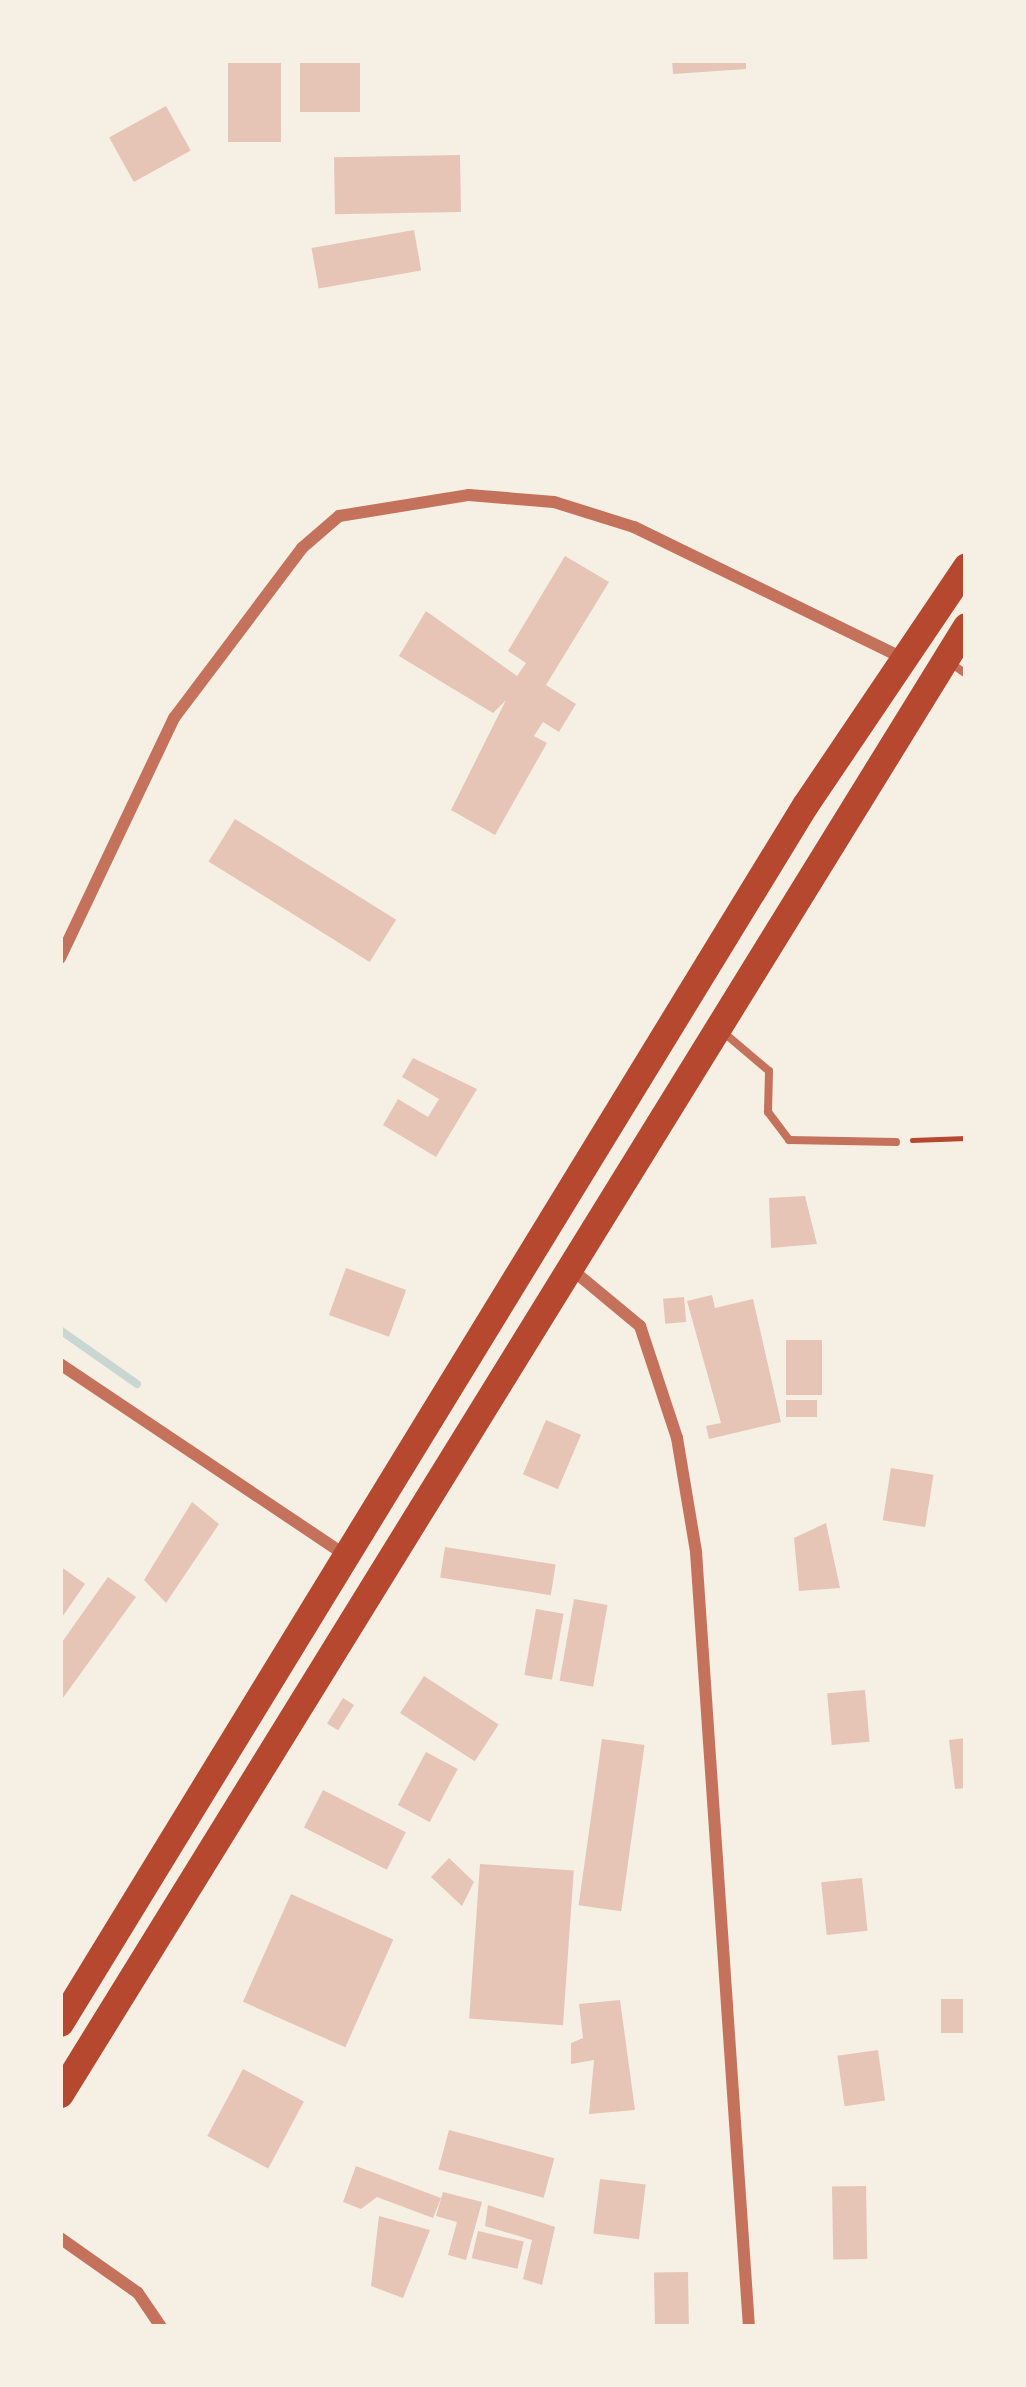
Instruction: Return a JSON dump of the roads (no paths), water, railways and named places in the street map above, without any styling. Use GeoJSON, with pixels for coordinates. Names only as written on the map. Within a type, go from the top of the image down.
{"type":"FeatureCollection","features":[{"type":"Feature","properties":{"kind":"highway"},"geometry":{"type":"LineString","coordinates":[[60,2023],[901,657],[966,566]]}},
{"type":"Feature","properties":{"kind":"highway"},"geometry":{"type":"LineString","coordinates":[[60,2094],[716,1027],[955,666],[966,626]]}},
{"type":"Feature","properties":{"kind":"street"},"geometry":{"type":"LineString","coordinates":[[60,958],[174,718],[302,548],[339,516],[469,495],[554,502],[634,526],[901,657]]}},
{"type":"Feature","properties":{"kind":"street"},"geometry":{"type":"LineString","coordinates":[[570,1268],[640,1326],[664,1383],[688,1507],[749,2327]]}},
{"type":"Feature","properties":{"kind":"street"},"geometry":{"type":"LineString","coordinates":[[60,1364],[348,1557]]}},
{"type":"Feature","properties":{"kind":"street"},"geometry":{"type":"LineString","coordinates":[[60,2238],[138,2293],[160,2327]]}},
{"type":"Feature","properties":{"kind":"lane"},"geometry":{"type":"LineString","coordinates":[[687,1005],[769,1071],[768,1112],[789,1140],[896,1142]]}},
{"type":"Feature","properties":{"kind":"waterway"},"geometry":{"type":"LineString","coordinates":[[60,1330],[137,1384]]}}]}
